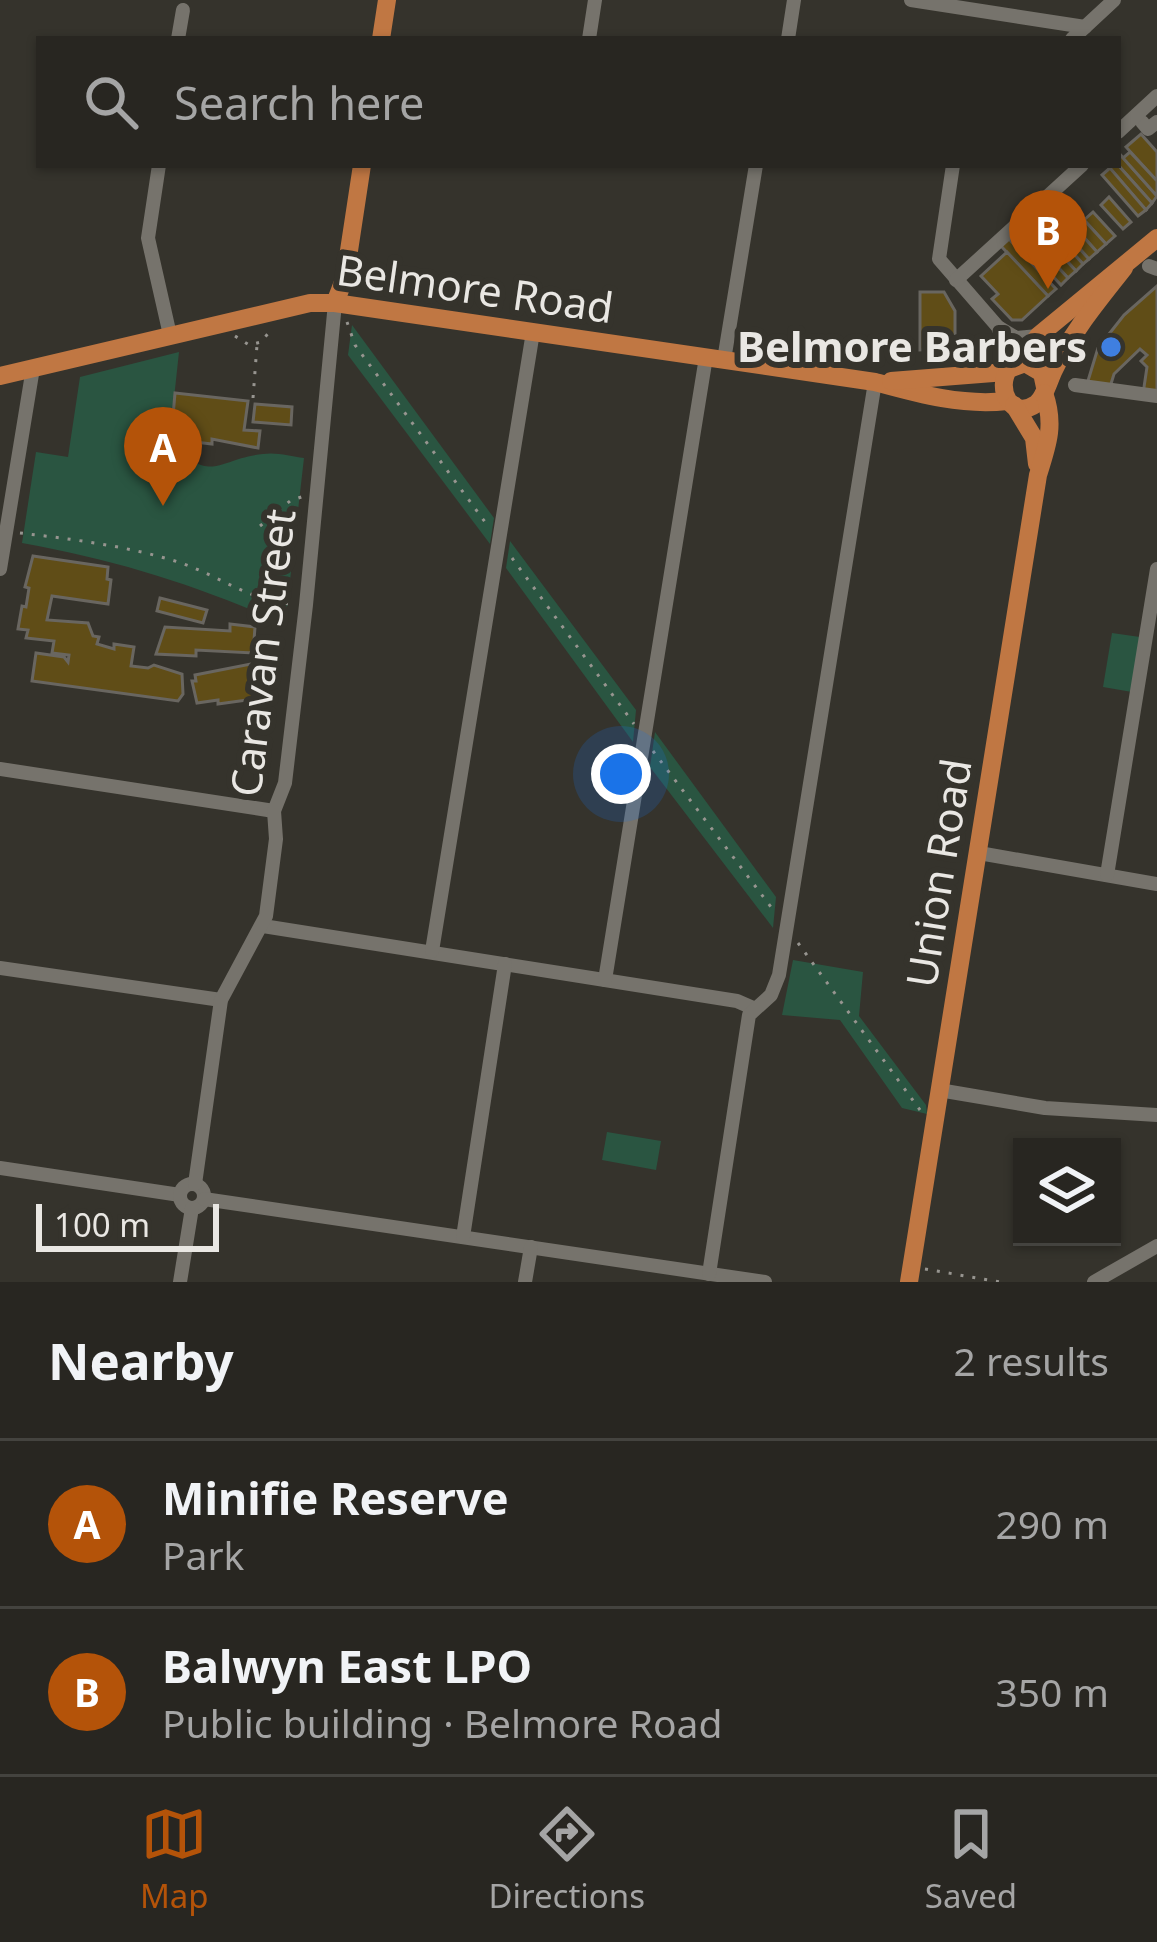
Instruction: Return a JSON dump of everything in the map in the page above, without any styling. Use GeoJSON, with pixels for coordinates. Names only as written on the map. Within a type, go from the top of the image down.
{"type":"FeatureCollection","features":[{"type":"Feature","properties":{"kind":"main road"},"geometry":{"type":"LineString","coordinates":[[381,36],[387,0]]}},
{"type":"Feature","properties":{"kind":"main road"},"geometry":{"type":"LineString","coordinates":[[334,303],[345,277],[362,168]]}},
{"type":"Feature","properties":{"kind":"main road"},"geometry":{"type":"LineString","coordinates":[[1011,403],[1001,387],[1038,336],[1156,240]]}},
{"type":"Feature","properties":{"kind":"main road"},"geometry":{"type":"LineString","coordinates":[[1045,390],[1068,343],[1124,268]]}},
{"type":"Feature","properties":{"kind":"main road","name":"Belmore Road"},"geometry":{"type":"LineString","coordinates":[[0,376],[310,303],[334,303],[874,382],[974,403],[1031,406],[1045,390]]}},
{"type":"Feature","properties":{"kind":"main road"},"geometry":{"type":"LineString","coordinates":[[1012,367],[1038,369],[1045,390]]}},
{"type":"Feature","properties":{"kind":"main road","name":"Belmore Road"},"geometry":{"type":"LineString","coordinates":[[874,382],[1012,367]]}},
{"type":"Feature","properties":{"kind":"main road","name":"Union Road"},"geometry":{"type":"LineString","coordinates":[[910,1274],[1038,475],[1052,433],[1045,390]]}},
{"type":"Feature","properties":{"kind":"main road","name":"Union Road"},"geometry":{"type":"LineString","coordinates":[[1011,403],[1034,438],[1038,475]]}},
{"type":"Feature","properties":{"kind":"street"},"geometry":{"type":"LineString","coordinates":[[589,36],[595,0]]}},
{"type":"Feature","properties":{"kind":"street"},"geometry":{"type":"LineString","coordinates":[[788,36],[794,0]]}},
{"type":"Feature","properties":{"kind":"street"},"geometry":{"type":"LineString","coordinates":[[911,0],[1085,27]]}},
{"type":"Feature","properties":{"kind":"street"},"geometry":{"type":"LineString","coordinates":[[1075,36],[1114,0]]}},
{"type":"Feature","properties":{"kind":"street"},"geometry":{"type":"LineString","coordinates":[[179,36],[183,10]]}},
{"type":"Feature","properties":{"kind":"street"},"geometry":{"type":"LineString","coordinates":[[1121,129],[1157,96]]}},
{"type":"Feature","properties":{"kind":"street"},"geometry":{"type":"LineString","coordinates":[[159,168],[148,245],[170,334]]}},
{"type":"Feature","properties":{"kind":"street"},"geometry":{"type":"LineString","coordinates":[[605,980],[715,359],[755,168]]}},
{"type":"Feature","properties":{"kind":"street"},"geometry":{"type":"LineString","coordinates":[[952,168],[939,259],[998,327],[1016,338],[1038,336]]}},
{"type":"Feature","properties":{"kind":"street"},"geometry":{"type":"LineString","coordinates":[[956,280],[1079,168]]}},
{"type":"Feature","properties":{"kind":"street","name":"Caravan Street"},"geometry":{"type":"LineString","coordinates":[[221,1000],[263,926],[276,839],[274,811],[286,783],[334,303]]}},
{"type":"Feature","properties":{"kind":"street"},"geometry":{"type":"LineString","coordinates":[[998,327],[1012,367]]}},
{"type":"Feature","properties":{"kind":"street"},"geometry":{"type":"LineString","coordinates":[[432,951],[533,332]]}},
{"type":"Feature","properties":{"kind":"street"},"geometry":{"type":"LineString","coordinates":[[0,569],[32,368]]}},
{"type":"Feature","properties":{"kind":"street"},"geometry":{"type":"LineString","coordinates":[[709,1274],[753,1008],[771,995],[779,975],[874,382]]}},
{"type":"Feature","properties":{"kind":"street"},"geometry":{"type":"LineString","coordinates":[[1075,385],[1157,396]]}},
{"type":"Feature","properties":{"kind":"street"},"geometry":{"type":"LineString","coordinates":[[1107,875],[1157,569]]}},
{"type":"Feature","properties":{"kind":"street"},"geometry":{"type":"LineString","coordinates":[[0,770],[274,811]]}},
{"type":"Feature","properties":{"kind":"street"},"geometry":{"type":"LineString","coordinates":[[979,854],[1157,884]]}},
{"type":"Feature","properties":{"kind":"street"},"geometry":{"type":"LineString","coordinates":[[263,926],[747,1002],[753,1008]]}},
{"type":"Feature","properties":{"kind":"street"},"geometry":{"type":"LineString","coordinates":[[463,1237],[505,964]]}},
{"type":"Feature","properties":{"kind":"street"},"geometry":{"type":"LineString","coordinates":[[0,968],[221,1000],[195,1184]]}},
{"type":"Feature","properties":{"kind":"street"},"geometry":{"type":"LineString","coordinates":[[939,1090],[1045,1108],[1157,1114]]}},
{"type":"Feature","properties":{"kind":"street"},"geometry":{"type":"LineString","coordinates":[[0,1168],[180,1195]]}},
{"type":"Feature","properties":{"kind":"street"},"geometry":{"type":"LineString","coordinates":[[180,1282],[198,1203],[202,1188],[195,1184],[185,1186],[182,1203],[198,1203],[463,1237],[691,1276],[765,1282]]}},
{"type":"Feature","properties":{"kind":"street"},"geometry":{"type":"LineString","coordinates":[[1094,1282],[1157,1246]]}},
{"type":"Feature","properties":{"kind":"street"},"geometry":{"type":"LineString","coordinates":[[525,1282],[531,1247]]}},
{"type":"Feature","properties":{"kind":"path"},"geometry":{"type":"LineString","coordinates":[[249,345],[256,343],[258,351],[253,398]]}},
{"type":"Feature","properties":{"kind":"path"},"geometry":{"type":"LineString","coordinates":[[260,526],[290,501],[316,492]]}},
{"type":"Feature","properties":{"kind":"path"},"geometry":{"type":"LineString","coordinates":[[6,532],[132,550],[180,563],[266,602],[306,605]]}},
{"type":"Feature","properties":{"kind":"path"},"geometry":{"type":"LineString","coordinates":[[910,1274],[1000,1282]]}},
{"type":"Feature","properties":{"kind":"green space"},"geometry":{"type":"Polygon","coordinates":[[[352,325],[494,518],[490,544],[348,355],[352,325]]]}},
{"type":"Feature","properties":{"kind":"green space"},"geometry":{"type":"Polygon","coordinates":[[[179,352],[169,445],[207,466],[268,454],[304,458],[285,624],[156,575],[22,543],[36,452],[68,457],[80,377],[179,352]]]}},
{"type":"Feature","properties":{"kind":"green space"},"geometry":{"type":"Polygon","coordinates":[[[510,541],[636,710],[633,742],[506,568],[510,541]]]}},
{"type":"Feature","properties":{"kind":"green space"},"geometry":{"type":"Polygon","coordinates":[[[1112,633],[1140,637],[1132,692],[1103,687],[1112,633]]]}},
{"type":"Feature","properties":{"kind":"green space"},"geometry":{"type":"Polygon","coordinates":[[[655,732],[776,897],[773,928],[650,767],[655,732]]]}},
{"type":"Feature","properties":{"kind":"green space"},"geometry":{"type":"Polygon","coordinates":[[[793,960],[863,972],[859,1016],[926,1105],[927,1114],[902,1108],[840,1020],[782,1015],[793,960]]]}},
{"type":"Feature","properties":{"kind":"green space"},"geometry":{"type":"Polygon","coordinates":[[[607,1132],[661,1141],[656,1170],[602,1160],[607,1132]]]}},
{"type":"Feature","properties":{"kind":"building"},"geometry":{"type":"Polygon","coordinates":[[[1141,134],[1157,152],[1157,181],[1126,147],[1141,134]]]}},
{"type":"Feature","properties":{"kind":"building"},"geometry":{"type":"Polygon","coordinates":[[[1130,152],[1157,181],[1157,196],[1123,158],[1130,152]]]}},
{"type":"Feature","properties":{"kind":"building"},"geometry":{"type":"Polygon","coordinates":[[[1121,155],[1157,196],[1152,203],[1121,168],[1121,155]]]}},
{"type":"Feature","properties":{"kind":"building"},"geometry":{"type":"Polygon","coordinates":[[[1110,168],[1121,168],[1152,203],[1146,210],[1110,168]]]}},
{"type":"Feature","properties":{"kind":"building"},"geometry":{"type":"Polygon","coordinates":[[[1110,168],[1146,210],[1138,216],[1102,175],[1110,168]]]}},
{"type":"Feature","properties":{"kind":"building"},"geometry":{"type":"Polygon","coordinates":[[[1109,197],[1131,222],[1123,229],[1101,205],[1109,197]]]}},
{"type":"Feature","properties":{"kind":"building"},"geometry":{"type":"Polygon","coordinates":[[[1093,212],[1115,236],[1106,244],[1084,220],[1093,212]]]}},
{"type":"Feature","properties":{"kind":"building"},"geometry":{"type":"Polygon","coordinates":[[[1084,220],[1106,244],[1097,252],[1075,227],[1084,220]]]}},
{"type":"Feature","properties":{"kind":"building"},"geometry":{"type":"Polygon","coordinates":[[[1057,224],[1089,259],[1083,264],[1051,229],[1057,224]]]}},
{"type":"Feature","properties":{"kind":"building"},"geometry":{"type":"Polygon","coordinates":[[[1072,224],[1097,252],[1089,259],[1064,231],[1072,224]]]}},
{"type":"Feature","properties":{"kind":"building"},"geometry":{"type":"Polygon","coordinates":[[[1051,229],[1083,264],[1076,271],[1044,236],[1051,229]]]}},
{"type":"Feature","properties":{"kind":"building"},"geometry":{"type":"Polygon","coordinates":[[[1039,231],[1076,271],[1068,278],[1031,238],[1039,231]]]}},
{"type":"Feature","properties":{"kind":"building"},"geometry":{"type":"Polygon","coordinates":[[[1008,238],[1056,289],[1048,296],[1001,246],[1008,238]]]}},
{"type":"Feature","properties":{"kind":"building"},"geometry":{"type":"Polygon","coordinates":[[[1041,249],[1068,278],[1061,285],[1034,256],[1041,249]]]}},
{"type":"Feature","properties":{"kind":"building"},"geometry":{"type":"Polygon","coordinates":[[[1007,252],[1048,296],[1022,320],[1012,320],[992,299],[998,294],[981,276],[1007,252]]]}},
{"type":"Feature","properties":{"kind":"building"},"geometry":{"type":"Polygon","coordinates":[[[1157,286],[1157,394],[1143,394],[1147,367],[1141,361],[1147,355],[1140,349],[1114,374],[1110,387],[1087,384],[1098,348],[1124,315],[1157,286]]]}},
{"type":"Feature","properties":{"kind":"building"},"geometry":{"type":"Polygon","coordinates":[[[920,292],[944,292],[955,311],[955,348],[920,350],[920,292]]]}},
{"type":"Feature","properties":{"kind":"building"},"geometry":{"type":"Polygon","coordinates":[[[175,393],[248,401],[244,430],[260,431],[258,448],[212,439],[212,444],[177,440],[175,393]]]}},
{"type":"Feature","properties":{"kind":"building"},"geometry":{"type":"Polygon","coordinates":[[[255,404],[292,407],[291,425],[253,422],[255,404]]]}},
{"type":"Feature","properties":{"kind":"building"},"geometry":{"type":"Polygon","coordinates":[[[33,556],[108,567],[108,604],[52,596],[47,620],[88,623],[93,636],[99,637],[97,644],[114,649],[114,644],[134,647],[131,666],[154,665],[182,674],[183,694],[178,701],[32,681],[36,653],[64,657],[68,662],[69,655],[52,653],[54,641],[26,638],[28,630],[18,629],[33,556]]]}},
{"type":"Feature","properties":{"kind":"building"},"geometry":{"type":"Polygon","coordinates":[[[160,598],[207,610],[203,623],[157,611],[160,598]]]}},
{"type":"Feature","properties":{"kind":"building"},"geometry":{"type":"Polygon","coordinates":[[[230,624],[255,627],[253,653],[156,654],[165,627],[230,631],[230,624]]]}},
{"type":"Feature","properties":{"kind":"building"},"geometry":{"type":"Polygon","coordinates":[[[261,662],[262,698],[197,703],[195,675],[261,662]]]}},
{"type":"Feature","properties":{"kind":"place","name":"Balwyn East LPO"},"geometry":{"type":"Point","coordinates":[1048,289]}},
{"type":"Feature","properties":{"kind":"place","name":"Belmore Barbers"},"geometry":{"type":"Point","coordinates":[1111,347]}},
{"type":"Feature","properties":{"kind":"place","name":"Minifie Reserve"},"geometry":{"type":"Point","coordinates":[163,506]}}]}
